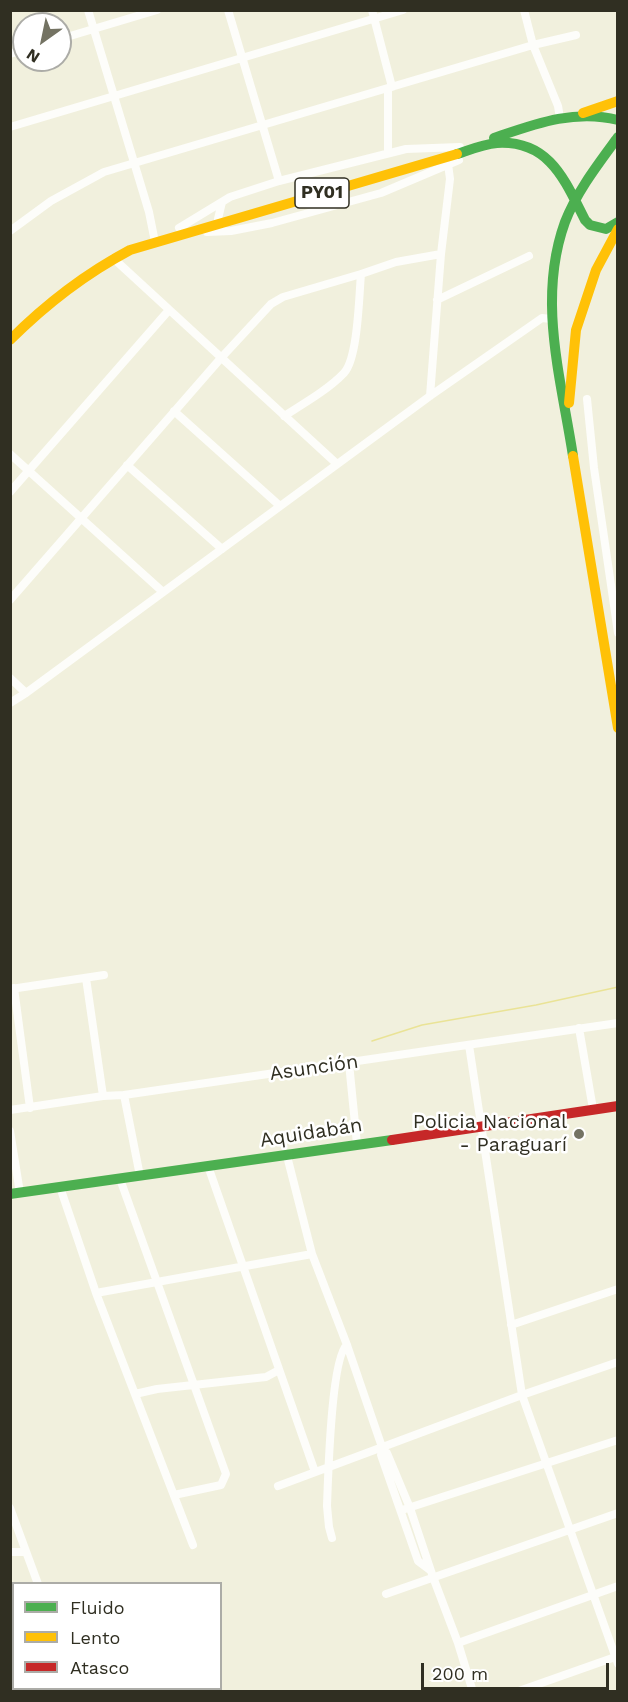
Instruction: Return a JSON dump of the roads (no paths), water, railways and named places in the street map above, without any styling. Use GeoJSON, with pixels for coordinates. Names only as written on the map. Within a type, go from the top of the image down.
{"type":"FeatureCollection","features":[{"type":"Feature","properties":{"kind":"main road"},"geometry":{"type":"LineString","coordinates":[[576,115],[618,101]]}},
{"type":"Feature","properties":{"kind":"main road","name":"PY01"},"geometry":{"type":"LineString","coordinates":[[422,161],[460,147],[560,118],[576,115],[607,116],[618,120]]}},
{"type":"Feature","properties":{"kind":"main road"},"geometry":{"type":"LineString","coordinates":[[617,138],[576,203],[565,226],[558,244],[551,285],[551,319],[560,382],[617,720]]}},
{"type":"Feature","properties":{"kind":"main road","name":"PY01"},"geometry":{"type":"LineString","coordinates":[[10,330],[38,303],[81,268],[127,246],[422,161],[478,148],[506,142],[526,145],[542,153],[561,174],[576,203]]}},
{"type":"Feature","properties":{"kind":"main road"},"geometry":{"type":"LineString","coordinates":[[561,174],[566,205],[565,226]]}},
{"type":"Feature","properties":{"kind":"main road"},"geometry":{"type":"LineString","coordinates":[[576,203],[590,225],[606,229],[618,222]]}},
{"type":"Feature","properties":{"kind":"main road"},"geometry":{"type":"LineString","coordinates":[[567,417],[576,330],[596,270],[618,229]]}},
{"type":"Feature","properties":{"kind":"main road","name":"PY01"},"geometry":{"type":"LineString","coordinates":[[10,340],[36,315],[85,275],[113,258],[180,231]]}},
{"type":"Feature","properties":{"kind":"main road","name":"Aquidabán"},"geometry":{"type":"LineString","coordinates":[[15,1193],[618,1107]]}},
{"type":"Feature","properties":{"kind":"street"},"geometry":{"type":"LineString","coordinates":[[88,10],[149,212],[154,237]]}},
{"type":"Feature","properties":{"kind":"street"},"geometry":{"type":"LineString","coordinates":[[72,35],[157,10]]}},
{"type":"Feature","properties":{"kind":"street"},"geometry":{"type":"LineString","coordinates":[[228,10],[279,181]]}},
{"type":"Feature","properties":{"kind":"street"},"geometry":{"type":"LineString","coordinates":[[10,127],[242,58],[373,15],[403,10]]}},
{"type":"Feature","properties":{"kind":"street"},"geometry":{"type":"LineString","coordinates":[[524,10],[533,45],[558,106],[560,118]]}},
{"type":"Feature","properties":{"kind":"street"},"geometry":{"type":"LineString","coordinates":[[373,15],[390,87],[388,153]]}},
{"type":"Feature","properties":{"kind":"street"},"geometry":{"type":"LineString","coordinates":[[10,231],[51,201],[104,172],[576,34]]}},
{"type":"Feature","properties":{"kind":"street"},"geometry":{"type":"LineString","coordinates":[[180,231],[222,202],[279,181],[388,153],[448,164],[478,148]]}},
{"type":"Feature","properties":{"kind":"street"},"geometry":{"type":"LineString","coordinates":[[180,231],[231,231],[272,223],[381,193],[422,161]]}},
{"type":"Feature","properties":{"kind":"street"},"geometry":{"type":"LineString","coordinates":[[430,396],[441,254],[450,179],[448,164]]}},
{"type":"Feature","properties":{"kind":"street"},"geometry":{"type":"LineString","coordinates":[[222,202],[219,221],[231,231]]}},
{"type":"Feature","properties":{"kind":"street"},"geometry":{"type":"LineString","coordinates":[[10,600],[174,411],[271,304],[283,297],[396,262],[441,254]]}},
{"type":"Feature","properties":{"kind":"street"},"geometry":{"type":"LineString","coordinates":[[437,300],[529,256]]}},
{"type":"Feature","properties":{"kind":"street"},"geometry":{"type":"LineString","coordinates":[[113,258],[337,464]]}},
{"type":"Feature","properties":{"kind":"street"},"geometry":{"type":"LineString","coordinates":[[284,416],[340,377],[351,363],[362,274]]}},
{"type":"Feature","properties":{"kind":"street"},"geometry":{"type":"LineString","coordinates":[[10,492],[169,310]]}},
{"type":"Feature","properties":{"kind":"street"},"geometry":{"type":"LineString","coordinates":[[10,703],[430,396],[542,318],[551,319]]}},
{"type":"Feature","properties":{"kind":"street"},"geometry":{"type":"LineString","coordinates":[[587,399],[594,468],[618,633]]}},
{"type":"Feature","properties":{"kind":"street"},"geometry":{"type":"LineString","coordinates":[[174,411],[280,506]]}},
{"type":"Feature","properties":{"kind":"street"},"geometry":{"type":"LineString","coordinates":[[10,454],[163,592]]}},
{"type":"Feature","properties":{"kind":"street"},"geometry":{"type":"LineString","coordinates":[[127,465],[222,549]]}},
{"type":"Feature","properties":{"kind":"street"},"geometry":{"type":"LineString","coordinates":[[10,678],[26,693]]}},
{"type":"Feature","properties":{"kind":"street"},"geometry":{"type":"LineString","coordinates":[[30,1108],[12,989],[104,975]]}},
{"type":"Feature","properties":{"kind":"street"},"geometry":{"type":"LineString","coordinates":[[86,978],[103,1096]]}},
{"type":"Feature","properties":{"kind":"street","name":"Asunción"},"geometry":{"type":"LineString","coordinates":[[10,1110],[618,1023]]}},
{"type":"Feature","properties":{"kind":"street"},"geometry":{"type":"LineString","coordinates":[[579,1028],[593,1109]]}},
{"type":"Feature","properties":{"kind":"street"},"geometry":{"type":"LineString","coordinates":[[469,1045],[522,1395],[617,1659],[516,1692]]}},
{"type":"Feature","properties":{"kind":"street"},"geometry":{"type":"LineString","coordinates":[[349,1063],[357,1144]]}},
{"type":"Feature","properties":{"kind":"street"},"geometry":{"type":"LineString","coordinates":[[124,1095],[140,1176]]}},
{"type":"Feature","properties":{"kind":"street"},"geometry":{"type":"LineString","coordinates":[[10,1131],[15,1193]]}},
{"type":"Feature","properties":{"kind":"street"},"geometry":{"type":"LineString","coordinates":[[287,1156],[312,1254],[347,1345],[382,1449],[381,1455],[418,1561],[431,1574]]}},
{"type":"Feature","properties":{"kind":"street"},"geometry":{"type":"LineString","coordinates":[[208,1166],[315,1472]]}},
{"type":"Feature","properties":{"kind":"street"},"geometry":{"type":"LineString","coordinates":[[120,1179],[225,1474],[221,1485],[174,1495]]}},
{"type":"Feature","properties":{"kind":"street"},"geometry":{"type":"LineString","coordinates":[[60,1187],[96,1293],[193,1545]]}},
{"type":"Feature","properties":{"kind":"street"},"geometry":{"type":"LineString","coordinates":[[96,1293],[312,1254]]}},
{"type":"Feature","properties":{"kind":"street"},"geometry":{"type":"LineString","coordinates":[[511,1325],[618,1289]]}},
{"type":"Feature","properties":{"kind":"street"},"geometry":{"type":"LineString","coordinates":[[332,1538],[327,1506],[329,1467],[336,1378],[342,1350],[347,1345]]}},
{"type":"Feature","properties":{"kind":"street"},"geometry":{"type":"LineString","coordinates":[[278,1486],[522,1395],[618,1362]]}},
{"type":"Feature","properties":{"kind":"street"},"geometry":{"type":"LineString","coordinates":[[135,1394],[157,1389],[266,1377],[279,1370]]}},
{"type":"Feature","properties":{"kind":"street"},"geometry":{"type":"LineString","coordinates":[[401,1510],[618,1440]]}},
{"type":"Feature","properties":{"kind":"street"},"geometry":{"type":"LineString","coordinates":[[382,1449],[387,1453],[410,1508],[473,1692]]}},
{"type":"Feature","properties":{"kind":"street"},"geometry":{"type":"LineString","coordinates":[[10,1508],[37,1582]]}},
{"type":"Feature","properties":{"kind":"street"},"geometry":{"type":"LineString","coordinates":[[386,1594],[431,1574],[618,1513]]}},
{"type":"Feature","properties":{"kind":"street"},"geometry":{"type":"LineString","coordinates":[[10,1552],[26,1552]]}},
{"type":"Feature","properties":{"kind":"street"},"geometry":{"type":"LineString","coordinates":[[458,1643],[618,1586]]}},
{"type":"Feature","properties":{"kind":"waterway"},"geometry":{"type":"LineString","coordinates":[[372,1041],[422,1025],[536,1005],[618,987]]}},
{"type":"Feature","properties":{"kind":"place","name":"Policia Nacional - Paraguarí"},"geometry":{"type":"Point","coordinates":[579,1134]}}]}
